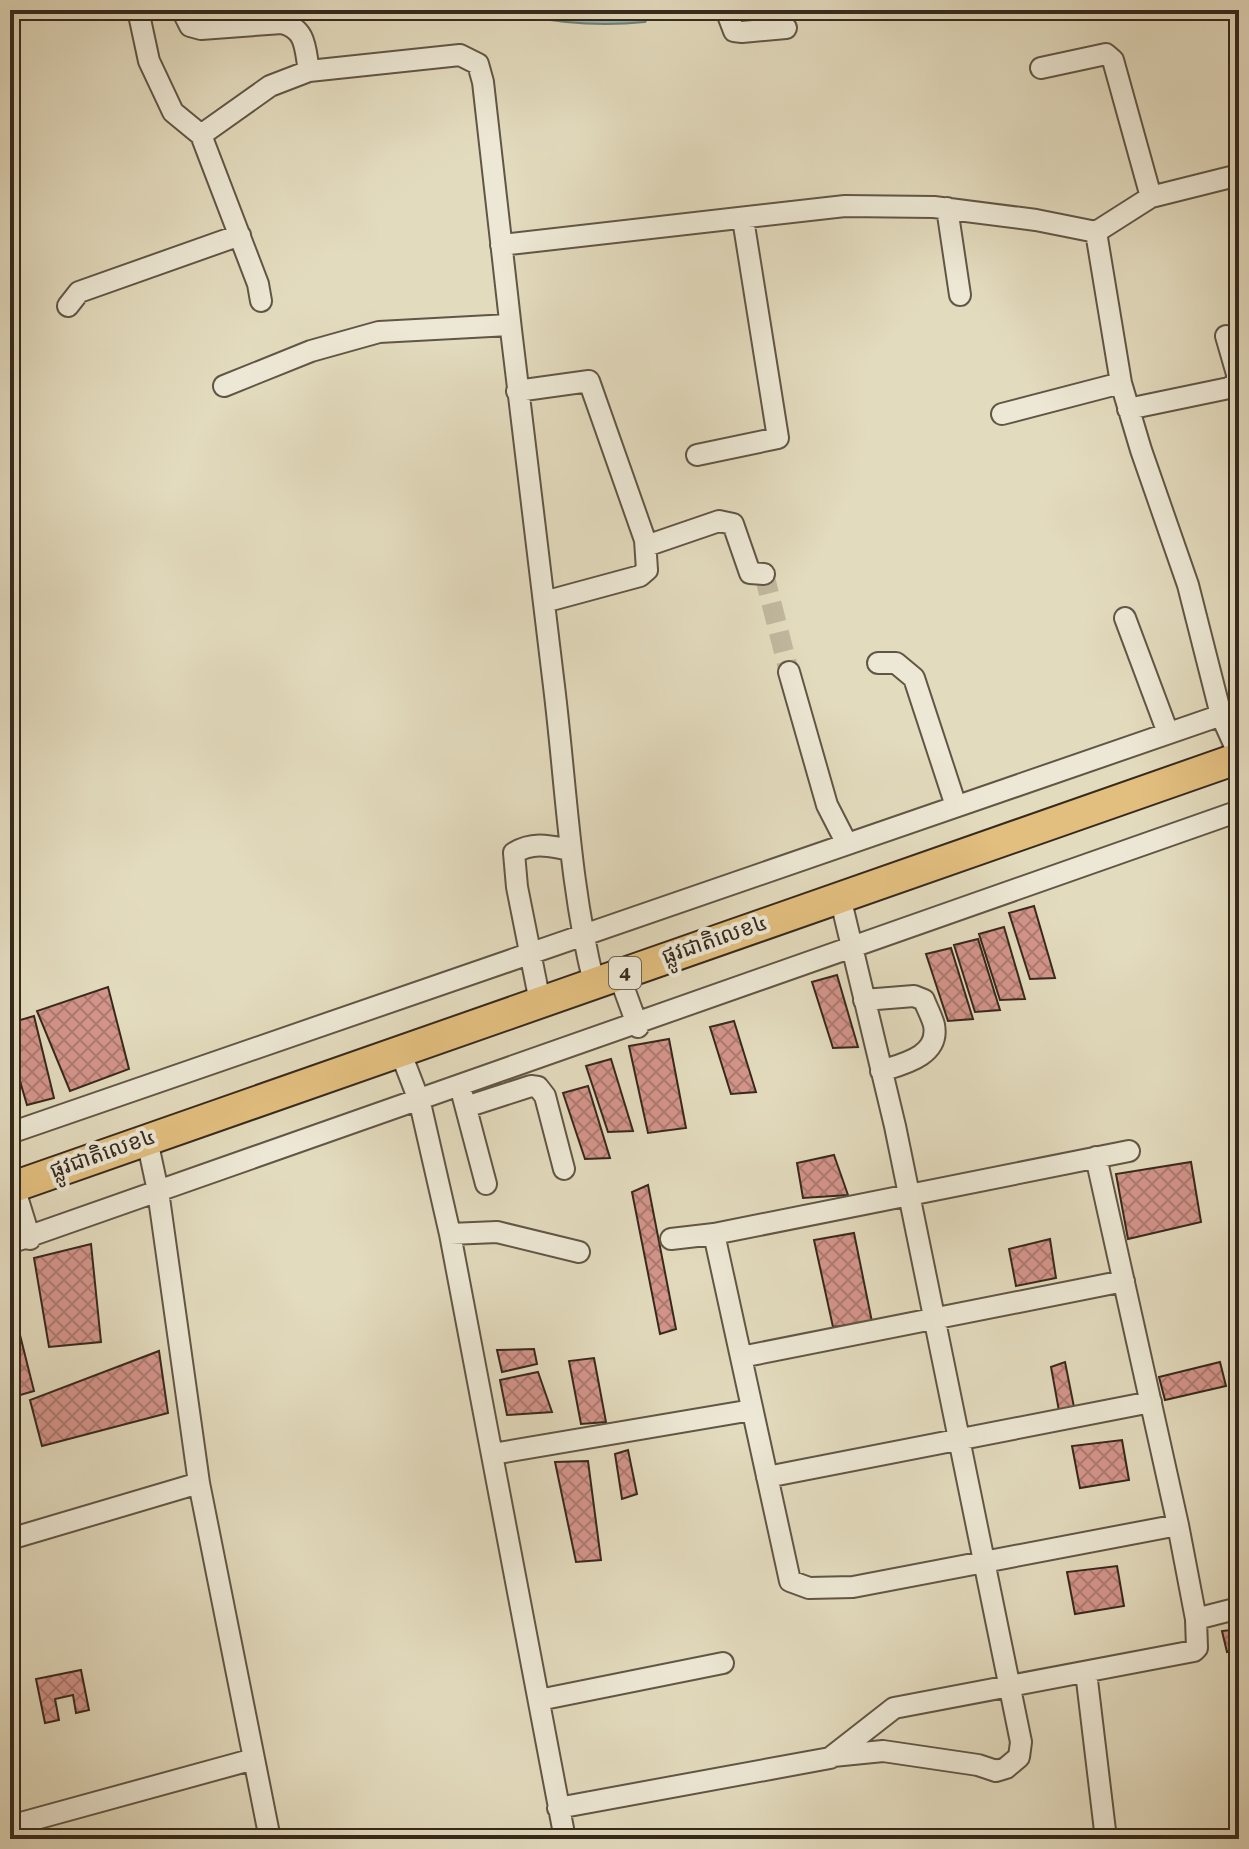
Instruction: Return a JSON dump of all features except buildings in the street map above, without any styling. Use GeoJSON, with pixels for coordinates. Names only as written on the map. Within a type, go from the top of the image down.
{"type":"FeatureCollection","features":[{"type":"Feature","properties":{"kind":"highway","name":"ផ្លូវជាតិលេខ៤"},"geometry":{"type":"LineString","coordinates":[[12,1187],[1239,756]]}},
{"type":"Feature","properties":{"kind":"street"},"geometry":{"type":"LineString","coordinates":[[138,10],[149,61],[173,112],[201,135],[258,284],[261,301]]}},
{"type":"Feature","properties":{"kind":"street"},"geometry":{"type":"LineString","coordinates":[[182,10],[190,26],[201,29],[282,23],[294,26],[302,36],[309,71]]}},
{"type":"Feature","properties":{"kind":"street"},"geometry":{"type":"LineString","coordinates":[[726,10],[734,31],[786,28]]}},
{"type":"Feature","properties":{"kind":"street"},"geometry":{"type":"LineString","coordinates":[[1041,68],[1106,54],[1113,60],[1151,197]]}},
{"type":"Feature","properties":{"kind":"street"},"geometry":{"type":"LineString","coordinates":[[201,135],[270,86],[309,71],[460,55],[478,64],[483,82],[582,935],[637,1025]]}},
{"type":"Feature","properties":{"kind":"street"},"geometry":{"type":"LineString","coordinates":[[501,245],[845,206],[947,208],[1096,232],[1151,197],[1239,175]]}},
{"type":"Feature","properties":{"kind":"street"},"geometry":{"type":"LineString","coordinates":[[947,208],[960,295]]}},
{"type":"Feature","properties":{"kind":"street"},"geometry":{"type":"LineString","coordinates":[[697,455],[778,438],[743,219]]}},
{"type":"Feature","properties":{"kind":"street"},"geometry":{"type":"LineString","coordinates":[[1096,232],[1128,409],[1230,712],[1239,756]]}},
{"type":"Feature","properties":{"kind":"street"},"geometry":{"type":"LineString","coordinates":[[68,306],[79,292],[240,235]]}},
{"type":"Feature","properties":{"kind":"street"},"geometry":{"type":"LineString","coordinates":[[224,386],[311,351],[379,332],[509,325]]}},
{"type":"Feature","properties":{"kind":"street"},"geometry":{"type":"LineString","coordinates":[[1128,409],[1229,388],[1237,382],[1237,374],[1226,336]]}},
{"type":"Feature","properties":{"kind":"street"},"geometry":{"type":"LineString","coordinates":[[517,391],[589,381],[645,540],[647,570],[640,576],[544,602]]}},
{"type":"Feature","properties":{"kind":"street"},"geometry":{"type":"LineString","coordinates":[[1002,414],[1121,383]]}},
{"type":"Feature","properties":{"kind":"street"},"geometry":{"type":"LineString","coordinates":[[645,540],[653,546],[719,521],[733,524],[750,573],[764,574]]}},
{"type":"Feature","properties":{"kind":"street"},"geometry":{"type":"LineString","coordinates":[[1125,618],[1168,733]]}},
{"type":"Feature","properties":{"kind":"street"},"geometry":{"type":"LineString","coordinates":[[878,663],[896,663],[914,678],[956,806]]}},
{"type":"Feature","properties":{"kind":"street"},"geometry":{"type":"LineString","coordinates":[[789,672],[827,805],[847,844]]}},
{"type":"Feature","properties":{"kind":"street"},"geometry":{"type":"LineString","coordinates":[[10,1133],[1230,712]]}},
{"type":"Feature","properties":{"kind":"street"},"geometry":{"type":"LineString","coordinates":[[12,1187],[23,1239],[1239,811]]}},
{"type":"Feature","properties":{"kind":"street"},"geometry":{"type":"LineString","coordinates":[[540,1002],[517,887],[514,853],[525,846],[538,844],[570,850]]}},
{"type":"Feature","properties":{"kind":"street"},"geometry":{"type":"LineString","coordinates":[[558,1808],[833,1756],[883,1751],[978,1765],[996,1771],[1006,1768],[1019,1757],[1021,1742],[935,1318],[840,897]]}},
{"type":"Feature","properties":{"kind":"street"},"geometry":{"type":"LineString","coordinates":[[864,1000],[914,996],[924,1000],[935,1027],[932,1044],[916,1060],[881,1071]]}},
{"type":"Feature","properties":{"kind":"street"},"geometry":{"type":"LineString","coordinates":[[400,1051],[419,1100],[450,1234],[565,1839]]}},
{"type":"Feature","properties":{"kind":"street"},"geometry":{"type":"LineString","coordinates":[[460,1085],[486,1184]]}},
{"type":"Feature","properties":{"kind":"street"},"geometry":{"type":"LineString","coordinates":[[466,1107],[531,1086],[538,1087],[545,1096],[564,1169]]}},
{"type":"Feature","properties":{"kind":"street"},"geometry":{"type":"LineString","coordinates":[[147,1140],[158,1191],[199,1483],[270,1839]]}},
{"type":"Feature","properties":{"kind":"street"},"geometry":{"type":"LineString","coordinates":[[671,1239],[714,1234],[1129,1151]]}},
{"type":"Feature","properties":{"kind":"street"},"geometry":{"type":"LineString","coordinates":[[833,1756],[894,1708],[1194,1651],[1198,1644],[1178,1525],[1096,1157]]}},
{"type":"Feature","properties":{"kind":"street"},"geometry":{"type":"LineString","coordinates":[[450,1234],[497,1232],[579,1252]]}},
{"type":"Feature","properties":{"kind":"street"},"geometry":{"type":"LineString","coordinates":[[714,1234],[790,1581],[809,1588],[853,1587],[1178,1525]]}},
{"type":"Feature","properties":{"kind":"street"},"geometry":{"type":"LineString","coordinates":[[741,1357],[1124,1281]]}},
{"type":"Feature","properties":{"kind":"street"},"geometry":{"type":"LineString","coordinates":[[767,1477],[1151,1402]]}},
{"type":"Feature","properties":{"kind":"street"},"geometry":{"type":"LineString","coordinates":[[493,1454],[752,1410]]}},
{"type":"Feature","properties":{"kind":"street"},"geometry":{"type":"LineString","coordinates":[[10,1539],[199,1483]]}},
{"type":"Feature","properties":{"kind":"street"},"geometry":{"type":"LineString","coordinates":[[1196,1619],[1239,1608]]}},
{"type":"Feature","properties":{"kind":"street"},"geometry":{"type":"LineString","coordinates":[[539,1700],[723,1663]]}},
{"type":"Feature","properties":{"kind":"street"},"geometry":{"type":"LineString","coordinates":[[1086,1672],[1106,1839]]}},
{"type":"Feature","properties":{"kind":"street"},"geometry":{"type":"LineString","coordinates":[[10,1826],[254,1759]]}},
{"type":"Feature","properties":{"kind":"water"},"geometry":{"type":"Polygon","coordinates":[[[522,10],[654,10],[645,22],[600,24],[525,16],[522,10]]]}},
{"type":"Feature","properties":{"kind":"tunnel"},"geometry":{"type":"LineString","coordinates":[[764,574],[789,672]]}}]}
